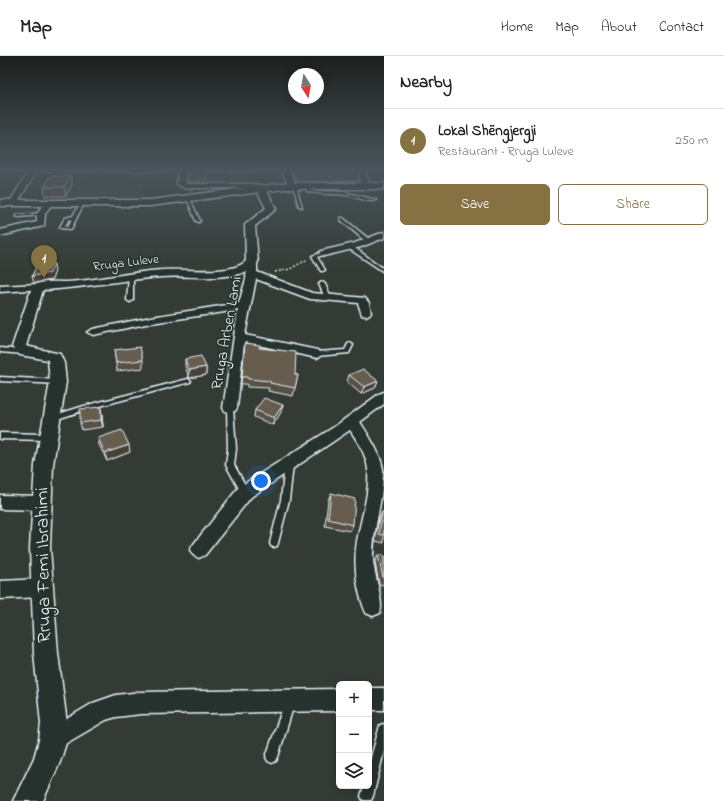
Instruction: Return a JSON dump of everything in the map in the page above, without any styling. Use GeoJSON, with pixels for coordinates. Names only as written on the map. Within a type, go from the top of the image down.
{"type":"FeatureCollection","features":[{"type":"Feature","properties":{"kind":"main road"},"geometry":{"type":"LineString","coordinates":[[10,203],[152,203]]}},
{"type":"Feature","properties":{"kind":"street"},"geometry":{"type":"LineString","coordinates":[[3,232],[41,224],[41,214],[48,203]]}},
{"type":"Feature","properties":{"kind":"street","name":"Rruga Arben Lami"},"geometry":{"type":"LineString","coordinates":[[230,408],[239,337],[253,264],[248,232],[250,224],[272,209],[270,203]]}},
{"type":"Feature","properties":{"kind":"street"},"geometry":{"type":"LineString","coordinates":[[324,253],[350,247],[384,236]]}},
{"type":"Feature","properties":{"kind":"street","name":"Rruga Luleve"},"geometry":{"type":"LineString","coordinates":[[0,289],[79,285],[131,276],[163,273],[233,272],[253,264]]}},
{"type":"Feature","properties":{"kind":"street"},"geometry":{"type":"LineString","coordinates":[[253,264],[310,296],[361,300],[364,303],[366,313]]}},
{"type":"Feature","properties":{"kind":"street"},"geometry":{"type":"LineString","coordinates":[[24,352],[19,347],[38,287]]}},
{"type":"Feature","properties":{"kind":"street"},"geometry":{"type":"LineString","coordinates":[[93,332],[151,320],[244,306]]}},
{"type":"Feature","properties":{"kind":"street"},"geometry":{"type":"LineString","coordinates":[[239,337],[317,354]]}},
{"type":"Feature","properties":{"kind":"street","name":"Rruga Femi Ibrahimi"},"geometry":{"type":"LineString","coordinates":[[24,352],[46,354],[55,357],[58,363],[58,382],[49,428],[41,503],[42,588],[46,653],[54,724],[53,740],[46,762],[28,801]]}},
{"type":"Feature","properties":{"kind":"street"},"geometry":{"type":"LineString","coordinates":[[199,550],[245,492],[289,465],[384,397]]}},
{"type":"Feature","properties":{"kind":"street"},"geometry":{"type":"LineString","coordinates":[[352,421],[370,452],[375,468],[375,482],[364,562],[366,583],[373,607]]}},
{"type":"Feature","properties":{"kind":"street"},"geometry":{"type":"LineString","coordinates":[[0,502],[41,503]]}},
{"type":"Feature","properties":{"kind":"street"},"geometry":{"type":"LineString","coordinates":[[0,590],[42,588]]}},
{"type":"Feature","properties":{"kind":"street"},"geometry":{"type":"LineString","coordinates":[[372,699],[384,698]]}},
{"type":"Feature","properties":{"kind":"street"},"geometry":{"type":"LineString","coordinates":[[53,740],[84,720],[116,706],[141,704],[336,700]]}},
{"type":"Feature","properties":{"kind":"lane"},"geometry":{"type":"LineString","coordinates":[[74,218],[82,203]]}},
{"type":"Feature","properties":{"kind":"lane"},"geometry":{"type":"LineString","coordinates":[[190,203],[198,221]]}},
{"type":"Feature","properties":{"kind":"lane"},"geometry":{"type":"LineString","coordinates":[[18,216],[41,214]]}},
{"type":"Feature","properties":{"kind":"lane"},"geometry":{"type":"LineString","coordinates":[[342,219],[368,241]]}},
{"type":"Feature","properties":{"kind":"lane"},"geometry":{"type":"LineString","coordinates":[[350,247],[384,272]]}},
{"type":"Feature","properties":{"kind":"lane"},"geometry":{"type":"LineString","coordinates":[[323,270],[314,256],[324,253]]}},
{"type":"Feature","properties":{"kind":"lane"},"geometry":{"type":"LineString","coordinates":[[130,300],[131,276]]}},
{"type":"Feature","properties":{"kind":"lane"},"geometry":{"type":"LineString","coordinates":[[322,284],[328,298]]}},
{"type":"Feature","properties":{"kind":"lane"},"geometry":{"type":"LineString","coordinates":[[317,354],[347,352],[350,345]]}},
{"type":"Feature","properties":{"kind":"lane","name":"Rruga Femi Ibrahimi"},"geometry":{"type":"LineString","coordinates":[[0,350],[24,352]]}},
{"type":"Feature","properties":{"kind":"lane"},"geometry":{"type":"LineString","coordinates":[[0,379],[58,382]]}},
{"type":"Feature","properties":{"kind":"lane"},"geometry":{"type":"LineString","coordinates":[[0,436],[49,428],[84,408],[188,381]]}},
{"type":"Feature","properties":{"kind":"lane","name":"Rruga Arben Lami"},"geometry":{"type":"LineString","coordinates":[[230,408],[232,449],[230,465],[245,492]]}},
{"type":"Feature","properties":{"kind":"lane"},"geometry":{"type":"LineString","coordinates":[[274,543],[284,500],[289,465]]}},
{"type":"Feature","properties":{"kind":"lane"},"geometry":{"type":"LineString","coordinates":[[272,757],[290,701]]}},
{"type":"Feature","properties":{"kind":"lane"},"geometry":{"type":"LineString","coordinates":[[367,796],[384,729]]}},
{"type":"Feature","properties":{"kind":"path"},"geometry":{"type":"LineString","coordinates":[[253,264],[265,273],[280,272],[314,256]]}},
{"type":"Feature","properties":{"kind":"building"},"geometry":{"type":"Polygon","coordinates":[[[37,264],[54,264],[50,273],[32,276],[37,264]]]}},
{"type":"Feature","properties":{"kind":"building"},"geometry":{"type":"Polygon","coordinates":[[[245,343],[260,345],[259,348],[296,352],[295,375],[298,375],[295,388],[270,383],[270,381],[242,377],[245,343]]]}},
{"type":"Feature","properties":{"kind":"building"},"geometry":{"type":"Polygon","coordinates":[[[140,347],[143,360],[116,363],[114,350],[140,347]]]}},
{"type":"Feature","properties":{"kind":"building"},"geometry":{"type":"Polygon","coordinates":[[[201,356],[206,367],[189,370],[185,359],[201,356]]]}},
{"type":"Feature","properties":{"kind":"building"},"geometry":{"type":"Polygon","coordinates":[[[363,369],[378,381],[364,387],[349,375],[363,369]]]}},
{"type":"Feature","properties":{"kind":"building"},"geometry":{"type":"Polygon","coordinates":[[[264,398],[283,405],[274,418],[255,410],[264,398]]]}},
{"type":"Feature","properties":{"kind":"building"},"geometry":{"type":"Polygon","coordinates":[[[101,407],[101,420],[80,423],[80,409],[101,407]]]}},
{"type":"Feature","properties":{"kind":"building"},"geometry":{"type":"Polygon","coordinates":[[[122,430],[129,445],[105,453],[98,438],[122,430]]]}},
{"type":"Feature","properties":{"kind":"building"},"geometry":{"type":"Polygon","coordinates":[[[331,493],[355,499],[353,525],[328,519],[331,493]]]}},
{"type":"Feature","properties":{"kind":"building"},"geometry":{"type":"Polygon","coordinates":[[[382,512],[384,512],[384,535],[379,534],[382,512]]]}},
{"type":"Feature","properties":{"kind":"building"},"geometry":{"type":"Polygon","coordinates":[[[378,555],[384,556],[384,578],[383,578],[378,555]]]}},
{"type":"Feature","properties":{"kind":"place","name":"Lokal Shëngjergji"},"geometry":{"type":"Point","coordinates":[44,278]}}]}
